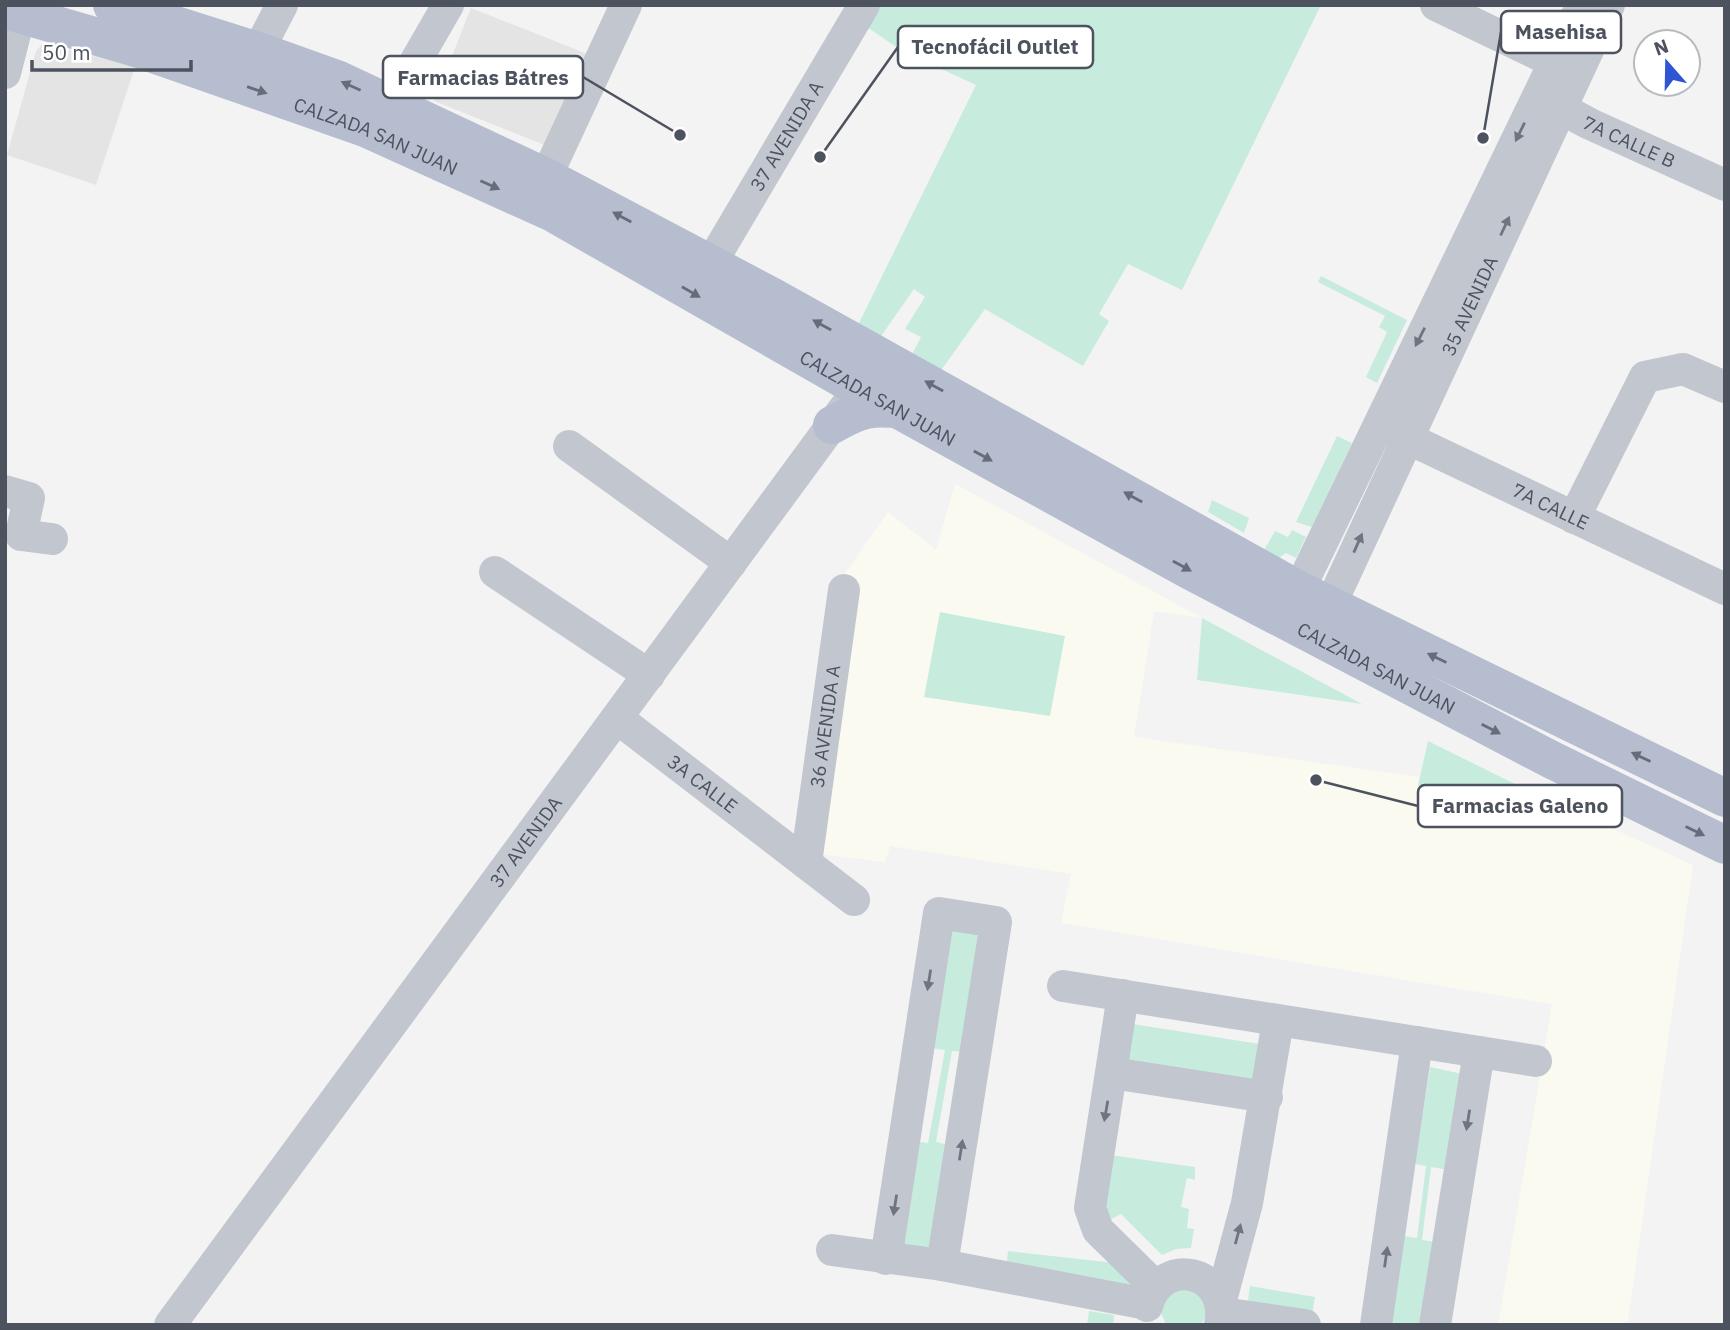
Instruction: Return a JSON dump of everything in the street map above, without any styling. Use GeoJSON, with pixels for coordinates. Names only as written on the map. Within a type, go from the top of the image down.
{"type":"FeatureCollection","features":[{"type":"Feature","properties":{"kind":"main road","name":"CALZADA SAN JUAN"},"geometry":{"type":"LineString","coordinates":[[112,5],[258,51],[339,80],[546,177],[882,357],[1315,598],[1725,798]]}},
{"type":"Feature","properties":{"kind":"main road","name":"CALZADA SAN JUAN"},"geometry":{"type":"LineString","coordinates":[[12,12],[139,49],[377,134],[553,213],[859,388],[1189,570],[1386,675],[1725,845]]}},
{"type":"Feature","properties":{"kind":"main road"},"geometry":{"type":"LineString","coordinates":[[832,425],[860,409],[876,406],[902,410]]}},
{"type":"Feature","properties":{"kind":"street"},"geometry":{"type":"LineString","coordinates":[[258,51],[282,5]]}},
{"type":"Feature","properties":{"kind":"street"},"geometry":{"type":"LineString","coordinates":[[391,104],[448,5]]}},
{"type":"Feature","properties":{"kind":"street"},"geometry":{"type":"LineString","coordinates":[[546,177],[626,5]]}},
{"type":"Feature","properties":{"kind":"street","name":"37 AVENIDA A"},"geometry":{"type":"LineString","coordinates":[[710,265],[864,5]]}},
{"type":"Feature","properties":{"kind":"street"},"geometry":{"type":"LineString","coordinates":[[1436,5],[1554,62]]}},
{"type":"Feature","properties":{"kind":"street","name":"35 AVENIDA"},"geometry":{"type":"LineString","coordinates":[[1315,598],[1405,438],[1549,101],[1554,62],[1582,5]]}},
{"type":"Feature","properties":{"kind":"street","name":"35 AVENIDA"},"geometry":{"type":"LineString","coordinates":[[1315,598],[1377,424],[1549,101],[1608,5]]}},
{"type":"Feature","properties":{"kind":"street"},"geometry":{"type":"LineString","coordinates":[[5,73],[12,12]]}},
{"type":"Feature","properties":{"kind":"street","name":"7A CALLE B"},"geometry":{"type":"LineString","coordinates":[[1549,101],[1590,124],[1724,184]]}},
{"type":"Feature","properties":{"kind":"street","name":"37 AVENIDA"},"geometry":{"type":"LineString","coordinates":[[170,1325],[882,357]]}},
{"type":"Feature","properties":{"kind":"street"},"geometry":{"type":"LineString","coordinates":[[1574,518],[1645,377],[1683,369],[1725,387]]}},
{"type":"Feature","properties":{"kind":"street","name":"7A CALLE"},"geometry":{"type":"LineString","coordinates":[[1377,424],[1725,590]]}},
{"type":"Feature","properties":{"kind":"street"},"geometry":{"type":"LineString","coordinates":[[569,446],[731,563]]}},
{"type":"Feature","properties":{"kind":"street"},"geometry":{"type":"LineString","coordinates":[[5,491],[29,498],[21,535],[52,540]]}},
{"type":"Feature","properties":{"kind":"street"},"geometry":{"type":"LineString","coordinates":[[495,572],[649,675]]}},
{"type":"Feature","properties":{"kind":"street","name":"36 AVENIDA A"},"geometry":{"type":"LineString","coordinates":[[798,857],[844,590]]}},
{"type":"Feature","properties":{"kind":"street","name":"3A CALLE"},"geometry":{"type":"LineString","coordinates":[[617,718],[854,900]]}},
{"type":"Feature","properties":{"kind":"street"},"geometry":{"type":"LineString","coordinates":[[886,1259],[939,913],[996,922],[943,1265]]}},
{"type":"Feature","properties":{"kind":"street"},"geometry":{"type":"LineString","coordinates":[[1063,986],[1536,1061]]}},
{"type":"Feature","properties":{"kind":"street"},"geometry":{"type":"LineString","coordinates":[[1123,995],[1090,1209],[1098,1230],[1151,1305]]}},
{"type":"Feature","properties":{"kind":"street"},"geometry":{"type":"LineString","coordinates":[[1221,1312],[1247,1203],[1278,1021]]}},
{"type":"Feature","properties":{"kind":"street"},"geometry":{"type":"LineString","coordinates":[[1376,1325],[1417,1042]]}},
{"type":"Feature","properties":{"kind":"street"},"geometry":{"type":"LineString","coordinates":[[1435,1325],[1479,1052]]}},
{"type":"Feature","properties":{"kind":"street"},"geometry":{"type":"LineString","coordinates":[[1112,1073],[1267,1097]]}},
{"type":"Feature","properties":{"kind":"street"},"geometry":{"type":"LineString","coordinates":[[832,1250],[943,1265],[1151,1305]]}},
{"type":"Feature","properties":{"kind":"street"},"geometry":{"type":"LineString","coordinates":[[1151,1305],[1175,1275],[1198,1276],[1208,1282],[1221,1312]]}},
{"type":"Feature","properties":{"kind":"street"},"geometry":{"type":"LineString","coordinates":[[1221,1312],[1305,1325]]}},
{"type":"Feature","properties":{"kind":"shaded area"},"geometry":{"type":"Polygon","coordinates":[[[471,8],[590,55],[552,148],[434,101],[471,8]]]}},
{"type":"Feature","properties":{"kind":"shaded area"},"geometry":{"type":"Polygon","coordinates":[[[43,43],[135,67],[96,185],[7,155],[36,51],[43,43]]]}},
{"type":"Feature","properties":{"kind":"shaded area"},"geometry":{"type":"Polygon","coordinates":[[[955,484],[1202,618],[1154,611],[1134,737],[1420,777],[1418,785],[1525,800],[1521,787],[1693,865],[1628,1321],[1624,1325],[1498,1325],[1552,1004],[1061,923],[1071,874],[890,846],[885,862],[800,852],[834,589],[888,512],[936,550],[955,484]]]}},
{"type":"Feature","properties":{"kind":"green space"},"geometry":{"type":"Polygon","coordinates":[[[876,5],[1321,5],[1182,290],[1128,264],[1099,314],[1109,321],[1083,366],[985,309],[937,376],[909,360],[921,337],[905,329],[925,297],[914,289],[877,342],[856,329],[976,85],[902,51],[864,25],[876,5]]]}},
{"type":"Feature","properties":{"kind":"green space"},"geometry":{"type":"Polygon","coordinates":[[[1321,276],[1407,320],[1377,383],[1366,377],[1387,332],[1379,327],[1385,316],[1318,282],[1321,276]]]}},
{"type":"Feature","properties":{"kind":"green space"},"geometry":{"type":"Polygon","coordinates":[[[1337,436],[1352,443],[1312,527],[1296,522],[1337,436]]]}},
{"type":"Feature","properties":{"kind":"green space"},"geometry":{"type":"Polygon","coordinates":[[[1212,500],[1249,518],[1244,533],[1208,512],[1212,500]]]}},
{"type":"Feature","properties":{"kind":"green space"},"geometry":{"type":"Polygon","coordinates":[[[1292,530],[1306,537],[1296,558],[1286,553],[1279,558],[1263,552],[1275,531],[1288,537],[1292,530]]]}},
{"type":"Feature","properties":{"kind":"green space"},"geometry":{"type":"Polygon","coordinates":[[[940,612],[1065,636],[1050,716],[924,697],[940,612]]]}},
{"type":"Feature","properties":{"kind":"green space"},"geometry":{"type":"Polygon","coordinates":[[[1202,618],[1362,704],[1197,680],[1202,618]]]}},
{"type":"Feature","properties":{"kind":"green space"},"geometry":{"type":"Polygon","coordinates":[[[1428,741],[1521,787],[1525,801],[1418,786],[1428,741]]]}},
{"type":"Feature","properties":{"kind":"green space"},"geometry":{"type":"Polygon","coordinates":[[[949,925],[982,931],[966,1052],[952,1051],[936,1142],[949,1145],[933,1257],[898,1252],[913,1141],[928,1143],[945,1050],[930,1048],[949,925]]]}},
{"type":"Feature","properties":{"kind":"green space"},"geometry":{"type":"Polygon","coordinates":[[[1133,1024],[1266,1045],[1260,1088],[1127,1068],[1133,1024]]]}},
{"type":"Feature","properties":{"kind":"green space"},"geometry":{"type":"Polygon","coordinates":[[[1430,1067],[1463,1074],[1449,1170],[1431,1167],[1422,1240],[1436,1242],[1423,1325],[1388,1325],[1403,1236],[1417,1238],[1426,1166],[1415,1164],[1430,1067]]]}},
{"type":"Feature","properties":{"kind":"green space"},"geometry":{"type":"Polygon","coordinates":[[[1110,1155],[1195,1167],[1195,1180],[1187,1178],[1181,1207],[1189,1209],[1187,1228],[1194,1229],[1191,1248],[1176,1249],[1162,1255],[1121,1214],[1109,1220],[1102,1214],[1110,1155]]]}},
{"type":"Feature","properties":{"kind":"green space"},"geometry":{"type":"Polygon","coordinates":[[[1008,1251],[1115,1263],[1139,1286],[1133,1295],[1006,1271],[1008,1251]]]}},
{"type":"Feature","properties":{"kind":"green space"},"geometry":{"type":"Polygon","coordinates":[[[1199,1286],[1208,1315],[1200,1325],[1166,1324],[1159,1309],[1163,1293],[1199,1286]]]}},
{"type":"Feature","properties":{"kind":"green space"},"geometry":{"type":"Polygon","coordinates":[[[1250,1286],[1315,1297],[1311,1320],[1247,1308],[1250,1286]]]}},
{"type":"Feature","properties":{"kind":"green space"},"geometry":{"type":"Polygon","coordinates":[[[1089,1311],[1114,1315],[1113,1325],[1087,1325],[1089,1311]]]}},
{"type":"Feature","properties":{"kind":"place","name":"Farmacias Bátres"},"geometry":{"type":"Point","coordinates":[680,135]}},
{"type":"Feature","properties":{"kind":"place","name":"Masehisa"},"geometry":{"type":"Point","coordinates":[1483,138]}},
{"type":"Feature","properties":{"kind":"place","name":"Tecnofácil Outlet"},"geometry":{"type":"Point","coordinates":[820,157]}},
{"type":"Feature","properties":{"kind":"place","name":"Farmacias Galeno"},"geometry":{"type":"Point","coordinates":[1316,780]}}]}
